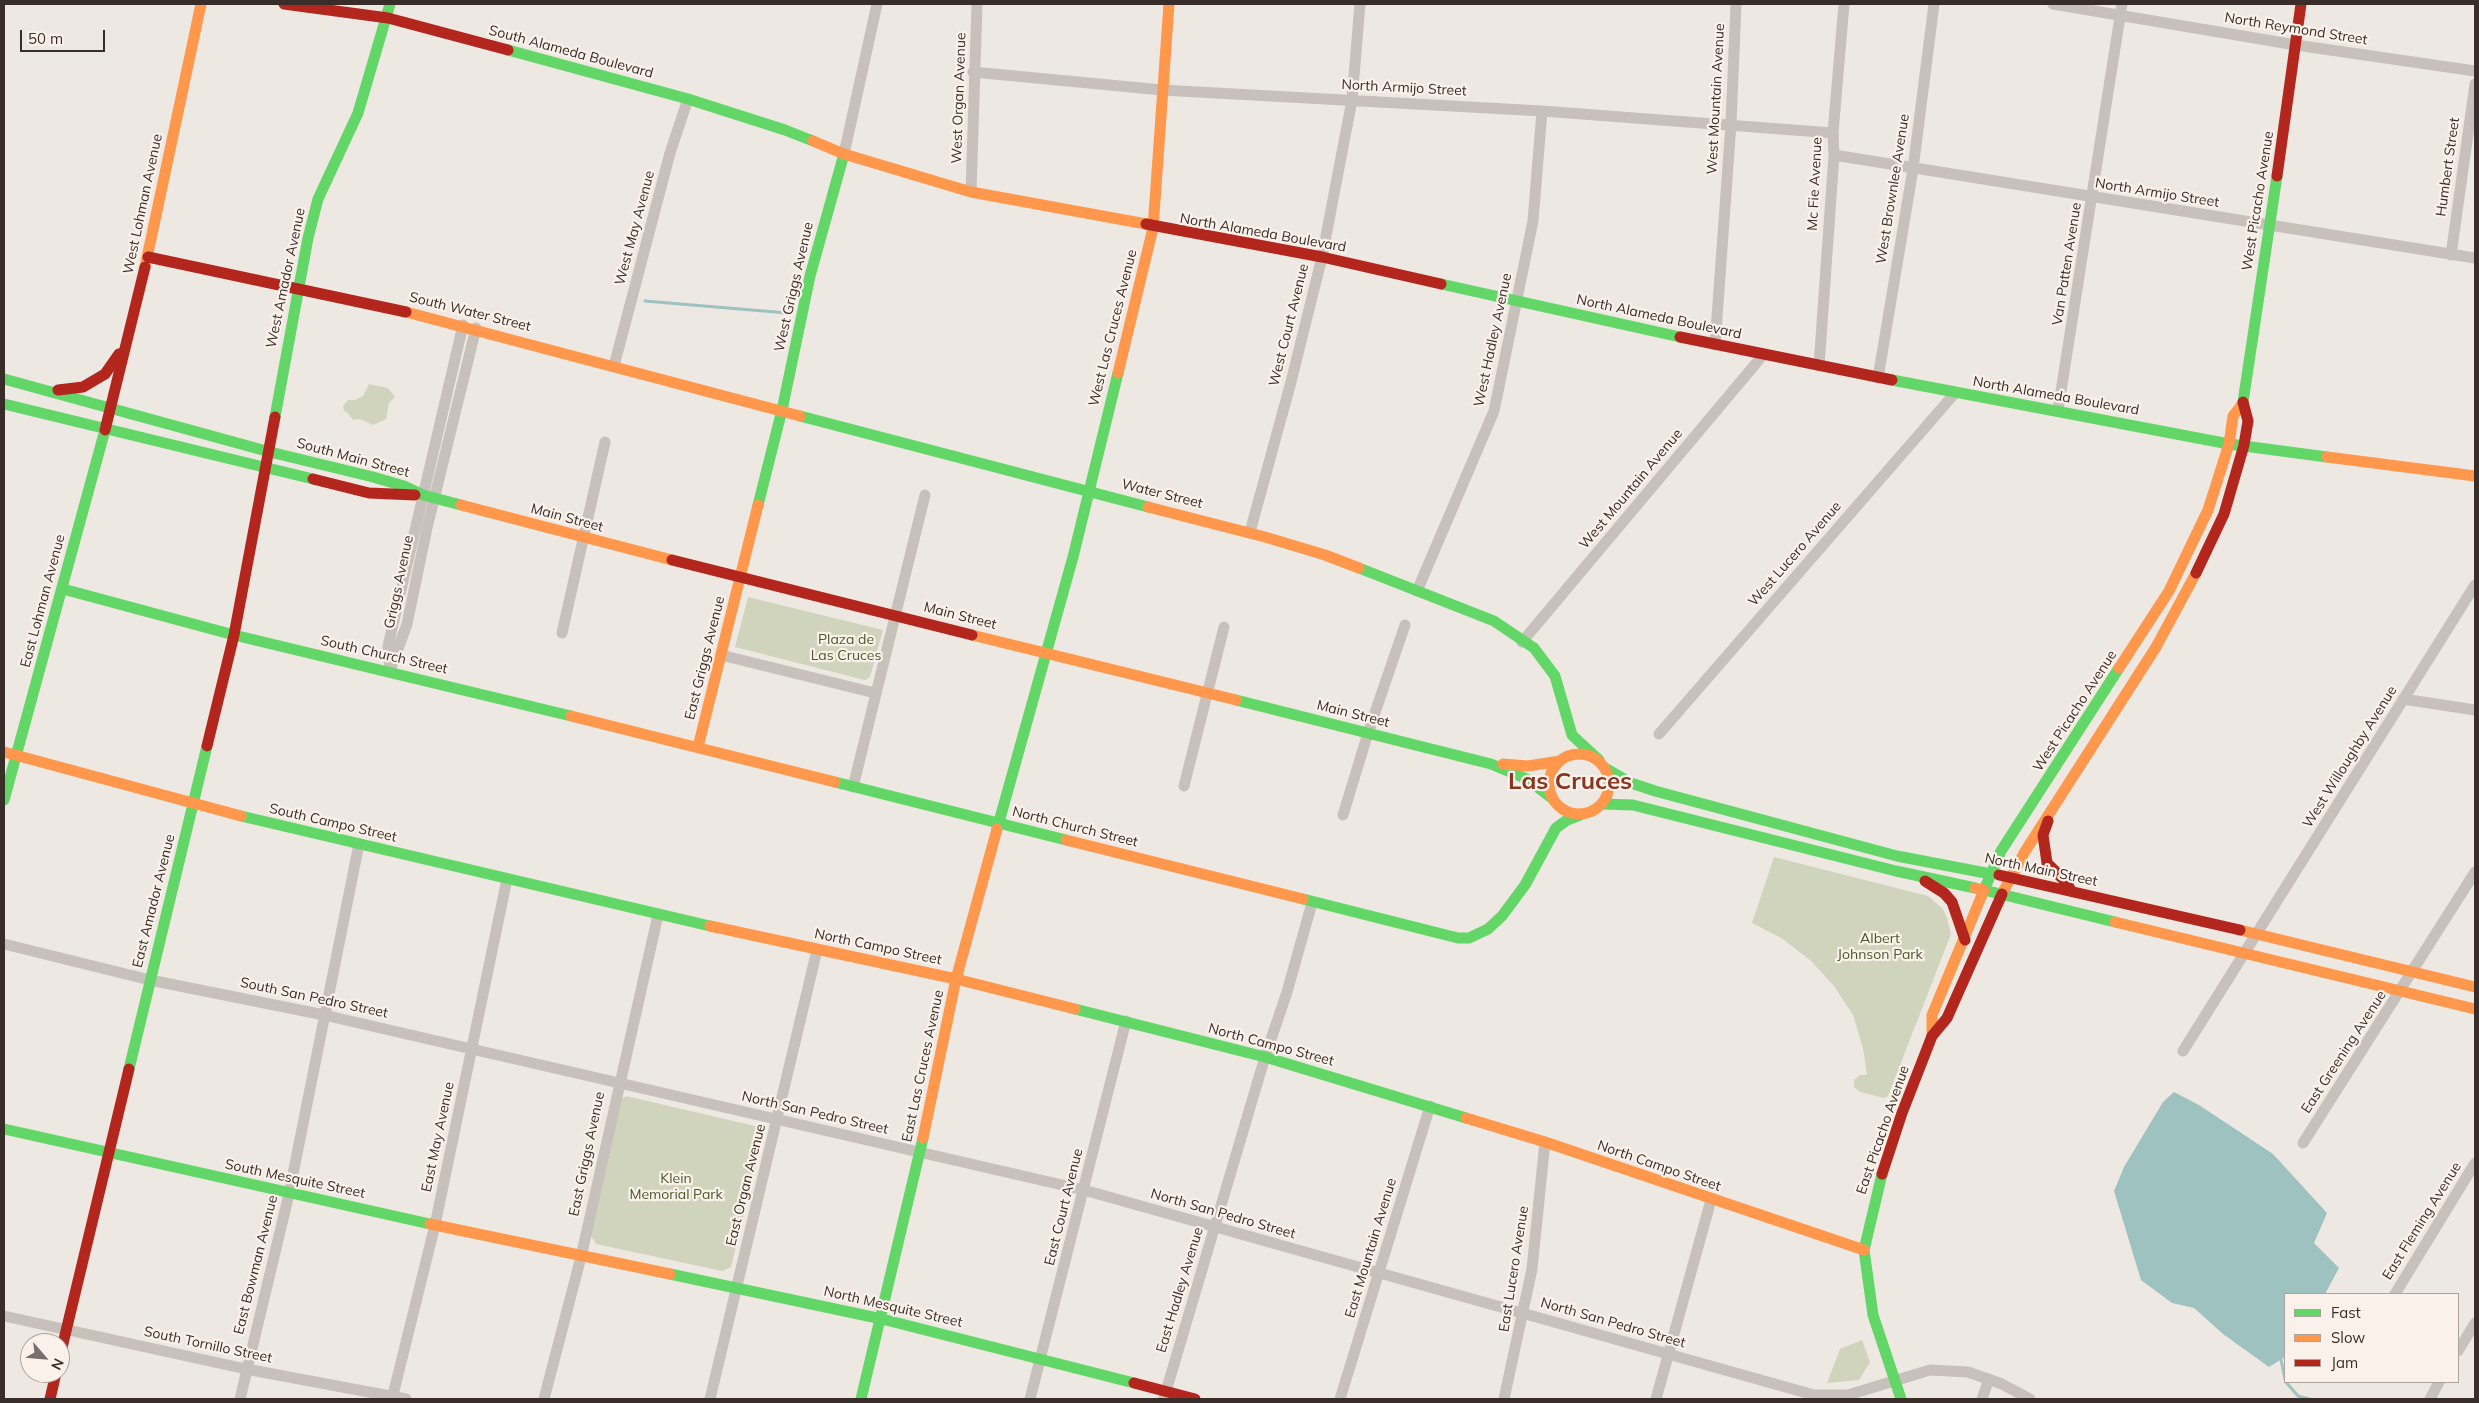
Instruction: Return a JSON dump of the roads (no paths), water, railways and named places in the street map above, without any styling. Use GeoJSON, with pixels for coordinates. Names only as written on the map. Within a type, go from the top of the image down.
{"type":"FeatureCollection","features":[{"type":"Feature","properties":{"kind":"street","name":"West Lohman Avenue"},"geometry":{"type":"LineString","coordinates":[[111,409],[148,257],[202,4]]}},
{"type":"Feature","properties":{"kind":"street","name":"South Alameda Boulevard"},"geometry":{"type":"LineString","coordinates":[[284,4],[388,18],[688,98],[785,130],[844,154]]}},
{"type":"Feature","properties":{"kind":"street","name":"West Amador Avenue"},"geometry":{"type":"LineString","coordinates":[[270,452],[297,290],[318,200],[358,113],[388,18],[390,4]]}},
{"type":"Feature","properties":{"kind":"street","name":"West Griggs Avenue"},"geometry":{"type":"LineString","coordinates":[[740,576],[782,410],[810,276],[844,154],[877,4]]}},
{"type":"Feature","properties":{"kind":"street","name":"West Organ Avenue"},"geometry":{"type":"LineString","coordinates":[[971,192],[973,72],[977,4]]}},
{"type":"Feature","properties":{"kind":"street","name":"West Las Cruces Avenue"},"geometry":{"type":"LineString","coordinates":[[1046,654],[1089,491],[1153,228],[1169,4]]}},
{"type":"Feature","properties":{"kind":"street","name":"West Court Avenue"},"geometry":{"type":"LineString","coordinates":[[1250,532],[1291,382],[1322,257],[1352,100],[1360,4]]}},
{"type":"Feature","properties":{"kind":"street","name":"West Mountain Avenue"},"geometry":{"type":"LineString","coordinates":[[1715,345],[1731,124],[1736,4]]}},
{"type":"Feature","properties":{"kind":"street","name":"Mc Fie Avenue"},"geometry":{"type":"LineString","coordinates":[[1818,366],[1834,154],[1833,133],[1844,4]]}},
{"type":"Feature","properties":{"kind":"street","name":"West Brownlee Avenue"},"geometry":{"type":"LineString","coordinates":[[1878,378],[1913,169],[1934,4]]}},
{"type":"Feature","properties":{"kind":"street","name":"North Reymond Street"},"geometry":{"type":"LineString","coordinates":[[2053,4],[2121,9],[2296,45],[2475,71]]}},
{"type":"Feature","properties":{"kind":"street","name":"West Picacho Avenue"},"geometry":{"type":"LineString","coordinates":[[2010,878],[2156,647],[2200,565],[2224,514],[2244,445],[2248,421],[2243,402],[2301,4]]}},
{"type":"Feature","properties":{"kind":"street","name":"Van Patten Avenue"},"geometry":{"type":"LineString","coordinates":[[2058,410],[2093,197],[2121,9]]}},
{"type":"Feature","properties":{"kind":"street","name":"North Armijo Street"},"geometry":{"type":"LineString","coordinates":[[973,72],[1162,90],[1542,111],[1833,133]]}},
{"type":"Feature","properties":{"kind":"street","name":"Humbert Street"},"geometry":{"type":"LineString","coordinates":[[2451,255],[2475,84]]}},
{"type":"Feature","properties":{"kind":"street","name":"West May Avenue"},"geometry":{"type":"LineString","coordinates":[[614,366],[670,153],[688,98]]}},
{"type":"Feature","properties":{"kind":"street","name":"West Hadley Avenue"},"geometry":{"type":"LineString","coordinates":[[1417,591],[1494,411],[1533,221],[1542,111]]}},
{"type":"Feature","properties":{"kind":"street","name":"North Alameda Boulevard"},"geometry":{"type":"LineString","coordinates":[[844,154],[971,192],[1153,228],[1322,257],[1715,345],[1878,378],[2058,410],[2229,444],[2475,476]]}},
{"type":"Feature","properties":{"kind":"street","name":"North Armijo Street"},"geometry":{"type":"LineString","coordinates":[[1834,154],[1913,169],[2475,258]]}},
{"type":"Feature","properties":{"kind":"street","name":"South Water Street"},"geometry":{"type":"LineString","coordinates":[[148,257],[297,290],[371,303],[476,328],[782,410]]}},
{"type":"Feature","properties":{"kind":"street","name":"Griggs Avenue"},"geometry":{"type":"LineString","coordinates":[[428,497],[463,325]]}},
{"type":"Feature","properties":{"kind":"street","name":"Griggs Avenue"},"geometry":{"type":"LineString","coordinates":[[390,672],[388,646],[476,328]]}},
{"type":"Feature","properties":{"kind":"street"},"geometry":{"type":"LineString","coordinates":[[48,391],[83,388],[105,374],[125,346]]}},
{"type":"Feature","properties":{"kind":"street","name":"West Mountain Avenue"},"geometry":{"type":"LineString","coordinates":[[1522,642],[1763,355]]}},
{"type":"Feature","properties":{"kind":"street","name":"South Main Street"},"geometry":{"type":"LineString","coordinates":[[4,379],[270,452],[372,477],[404,486],[428,497]]}},
{"type":"Feature","properties":{"kind":"street","name":"West Lucero Avenue"},"geometry":{"type":"LineString","coordinates":[[1658,734],[1955,393]]}},
{"type":"Feature","properties":{"kind":"street","name":"West Picacho Avenue"},"geometry":{"type":"LineString","coordinates":[[1932,1036],[1932,1015],[2001,851],[2169,592],[2208,510],[2229,444],[2233,416],[2243,402]]}},
{"type":"Feature","properties":{"kind":"street","name":"South Main Street"},"geometry":{"type":"LineString","coordinates":[[4,404],[369,493],[428,497]]}},
{"type":"Feature","properties":{"kind":"street","name":"East Lohman Avenue"},"geometry":{"type":"LineString","coordinates":[[4,800],[111,409]]}},
{"type":"Feature","properties":{"kind":"street","name":"Water Street"},"geometry":{"type":"LineString","coordinates":[[782,410],[1250,532],[1325,555],[1494,621],[1522,642],[1534,648],[1548,664],[1560,689],[1572,735],[1602,764]]}},
{"type":"Feature","properties":{"kind":"street"},"geometry":{"type":"LineString","coordinates":[[562,633],[605,442]]}},
{"type":"Feature","properties":{"kind":"street","name":"East Amador Avenue"},"geometry":{"type":"LineString","coordinates":[[65,1333],[234,635],[270,452]]}},
{"type":"Feature","properties":{"kind":"street"},"geometry":{"type":"LineString","coordinates":[[853,788],[925,495]]}},
{"type":"Feature","properties":{"kind":"street","name":"Main Street"},"geometry":{"type":"LineString","coordinates":[[428,497],[584,538],[1491,764],[1527,780],[1553,799]]}},
{"type":"Feature","properties":{"kind":"street","name":"East Griggs Avenue"},"geometry":{"type":"LineString","coordinates":[[698,747],[740,576]]}},
{"type":"Feature","properties":{"kind":"street","name":"West Willoughby Avenue"},"geometry":{"type":"LineString","coordinates":[[2183,1051],[2249,949],[2475,585]]}},
{"type":"Feature","properties":{"kind":"street","name":"South Church Street"},"geometry":{"type":"LineString","coordinates":[[63,588],[234,635],[698,747]]}},
{"type":"Feature","properties":{"kind":"street"},"geometry":{"type":"LineString","coordinates":[[1342,815],[1405,625]]}},
{"type":"Feature","properties":{"kind":"street"},"geometry":{"type":"LineString","coordinates":[[1184,786],[1224,627]]}},
{"type":"Feature","properties":{"kind":"street","name":"Water Street"},"geometry":{"type":"LineString","coordinates":[[1522,642],[1526,651],[1541,666],[1555,695],[1565,738],[1562,759]]}},
{"type":"Feature","properties":{"kind":"street"},"geometry":{"type":"LineString","coordinates":[[721,654],[875,693]]}},
{"type":"Feature","properties":{"kind":"street","name":"East Las Cruces Avenue"},"geometry":{"type":"LineString","coordinates":[[861,1399],[882,1319],[920,1153],[956,979],[1046,654]]}},
{"type":"Feature","properties":{"kind":"street"},"geometry":{"type":"LineString","coordinates":[[2403,699],[2475,710]]}},
{"type":"Feature","properties":{"kind":"street","name":"North Church Street"},"geometry":{"type":"LineString","coordinates":[[698,747],[853,788],[1458,938],[1468,938],[1488,929],[1495,923],[1512,905],[1556,828],[1567,820],[1580,815]]}},
{"type":"Feature","properties":{"kind":"street","name":"South Campo Street"},"geometry":{"type":"LineString","coordinates":[[4,752],[193,805],[658,915]]}},
{"type":"Feature","properties":{"kind":"street"},"geometry":{"type":"LineString","coordinates":[[1445,934],[1486,920],[1509,897],[1543,836],[1553,812],[1553,799],[1549,781],[1551,772],[1562,759],[1581,753],[1602,764],[1610,786],[1602,804],[1595,810],[1580,815],[1567,812],[1553,799]]}},
{"type":"Feature","properties":{"kind":"street","name":"Main Street"},"geometry":{"type":"LineString","coordinates":[[1491,764],[1528,766],[1562,759]]}},
{"type":"Feature","properties":{"kind":"street","name":"North Main Street"},"geometry":{"type":"LineString","coordinates":[[1602,764],[1632,783],[1655,791],[1896,856],[2010,878],[2258,934],[2411,975],[2475,987]]}},
{"type":"Feature","properties":{"kind":"street"},"geometry":{"type":"LineString","coordinates":[[1602,804],[1634,805],[1916,876],[2249,949],[2400,991],[2475,1009]]}},
{"type":"Feature","properties":{"kind":"street"},"geometry":{"type":"LineString","coordinates":[[2052,809],[2043,835],[2047,863],[2067,883],[2072,892]]}},
{"type":"Feature","properties":{"kind":"street","name":"East Bowman Avenue"},"geometry":{"type":"LineString","coordinates":[[240,1399],[289,1194],[359,844]]}},
{"type":"Feature","properties":{"kind":"street","name":"East Greening Avenue"},"geometry":{"type":"LineString","coordinates":[[2303,1142],[2475,872]]}},
{"type":"Feature","properties":{"kind":"street"},"geometry":{"type":"LineString","coordinates":[[1916,876],[1944,893],[1952,902],[1965,940]]}},
{"type":"Feature","properties":{"kind":"street","name":"East Picacho Avenue"},"geometry":{"type":"LineString","coordinates":[[1901,1399],[1873,1314],[1864,1250],[1877,1188],[1902,1112],[1932,1036],[1947,1018],[2010,878]]}},
{"type":"Feature","properties":{"kind":"street","name":"East May Avenue"},"geometry":{"type":"LineString","coordinates":[[393,1398],[435,1225],[508,879]]}},
{"type":"Feature","properties":{"kind":"street","name":"East Hadley Avenue"},"geometry":{"type":"LineString","coordinates":[[1164,1396],[1265,1057],[1288,992],[1312,902]]}},
{"type":"Feature","properties":{"kind":"street","name":"East Griggs Avenue"},"geometry":{"type":"LineString","coordinates":[[544,1399],[581,1257],[618,1083],[658,915]]}},
{"type":"Feature","properties":{"kind":"street","name":"North Campo Street"},"geometry":{"type":"LineString","coordinates":[[658,915],[956,979],[1265,1057],[1545,1142],[1711,1200],[1864,1250]]}},
{"type":"Feature","properties":{"kind":"street","name":"South San Pedro Street"},"geometry":{"type":"LineString","coordinates":[[4,944],[150,980],[324,1015],[618,1083]]}},
{"type":"Feature","properties":{"kind":"street","name":"East Organ Avenue"},"geometry":{"type":"LineString","coordinates":[[710,1399],[817,950]]}},
{"type":"Feature","properties":{"kind":"street","name":"East Court Avenue"},"geometry":{"type":"LineString","coordinates":[[1030,1399],[1126,1021]]}},
{"type":"Feature","properties":{"kind":"street","name":"North San Pedro Street"},"geometry":{"type":"LineString","coordinates":[[618,1083],[1084,1190],[1214,1228],[1524,1313],[1814,1397]]}},
{"type":"Feature","properties":{"kind":"street","name":"East Mountain Avenue"},"geometry":{"type":"LineString","coordinates":[[1340,1399],[1430,1106]]}},
{"type":"Feature","properties":{"kind":"street","name":"South Mesquite Street"},"geometry":{"type":"LineString","coordinates":[[4,1129],[289,1194],[581,1257]]}},
{"type":"Feature","properties":{"kind":"street","name":"East Lucero Avenue"},"geometry":{"type":"LineString","coordinates":[[1504,1399],[1524,1313],[1537,1229],[1545,1142]]}},
{"type":"Feature","properties":{"kind":"street","name":"East Fleming Avenue"},"geometry":{"type":"LineString","coordinates":[[2396,1293],[2475,1163]]}},
{"type":"Feature","properties":{"kind":"street"},"geometry":{"type":"LineString","coordinates":[[1656,1399],[1711,1200]]}},
{"type":"Feature","properties":{"kind":"street","name":"North Mesquite Street"},"geometry":{"type":"LineString","coordinates":[[581,1257],[736,1287],[882,1319],[1040,1359],[1164,1396],[1195,1399]]}},
{"type":"Feature","properties":{"kind":"street","name":"South Tornillo Street"},"geometry":{"type":"LineString","coordinates":[[4,1316],[246,1369],[406,1399]]}},
{"type":"Feature","properties":{"kind":"street"},"geometry":{"type":"LineString","coordinates":[[2459,1349],[2475,1323]]}},
{"type":"Feature","properties":{"kind":"street"},"geometry":{"type":"LineString","coordinates":[[1814,1397],[1848,1395],[1930,1370],[1968,1372],[1990,1379],[2030,1399]]}},
{"type":"Feature","properties":{"kind":"street"},"geometry":{"type":"LineString","coordinates":[[1982,1399],[1990,1379]]}},
{"type":"Feature","properties":{"kind":"street"},"geometry":{"type":"LineString","coordinates":[[50,1399],[54,1383]]}},
{"type":"Feature","properties":{"kind":"street"},"geometry":{"type":"LineString","coordinates":[[2430,1399],[2438,1383]]}},
{"type":"Feature","properties":{"kind":"water"},"geometry":{"type":"Polygon","coordinates":[[[2174,1092],[2199,1105],[2273,1154],[2327,1213],[2314,1243],[2339,1268],[2326,1293],[2284,1293],[2284,1358],[2269,1367],[2223,1334],[2194,1308],[2172,1303],[2141,1280],[2114,1191],[2124,1167],[2163,1102],[2174,1092]]]}},
{"type":"Feature","properties":{"kind":"waterway"},"geometry":{"type":"LineString","coordinates":[[645,301],[787,313]]}},
{"type":"Feature","properties":{"kind":"waterway"},"geometry":{"type":"LineString","coordinates":[[2280,1355],[2284,1374]]}},
{"type":"Feature","properties":{"kind":"waterway"},"geometry":{"type":"LineString","coordinates":[[2287,1383],[2298,1396],[2310,1399]]}},
{"type":"Feature","properties":{"kind":"district","name":"Las Cruces"},"geometry":{"type":"Point","coordinates":[1570,782]}},
{"type":"Feature","properties":{"kind":"park label","name":"Plaza de Las Cruces"},"geometry":{"type":"Point","coordinates":[846,648]}},
{"type":"Feature","properties":{"kind":"park label","name":"Albert Johnson Park"},"geometry":{"type":"Point","coordinates":[1880,948]}},
{"type":"Feature","properties":{"kind":"park label","name":"Klein Memorial Park"},"geometry":{"type":"Point","coordinates":[676,1188]}}]}
